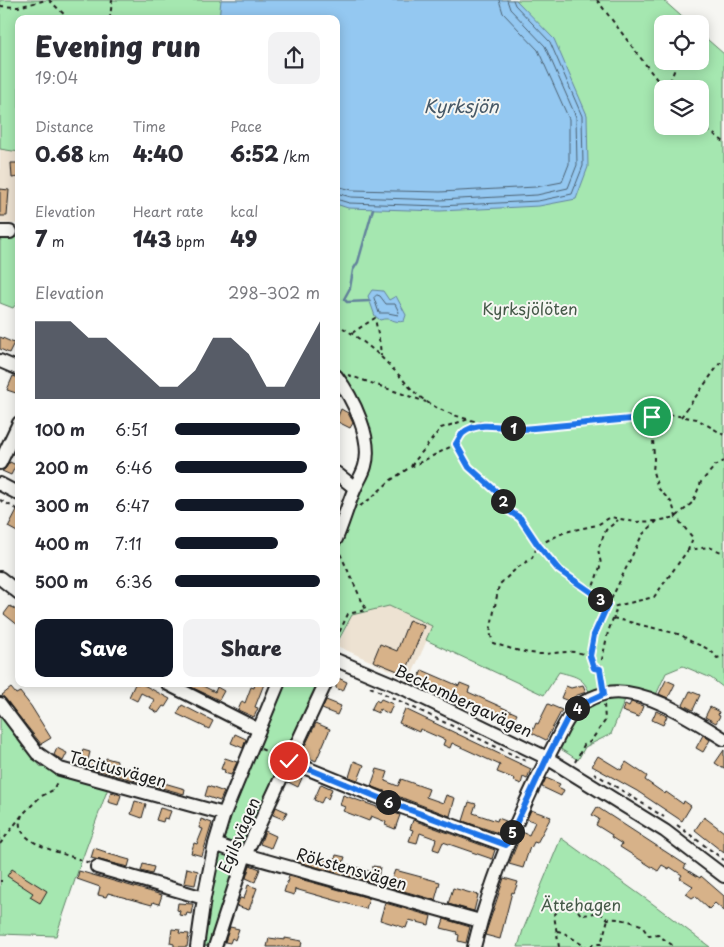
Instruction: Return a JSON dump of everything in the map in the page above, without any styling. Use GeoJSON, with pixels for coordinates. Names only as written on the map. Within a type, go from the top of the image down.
{"type":"FeatureCollection","features":[{"type":"Feature","properties":{"kind":"street"},"geometry":{"type":"LineString","coordinates":[[0,361],[15,367]]}},
{"type":"Feature","properties":{"kind":"street"},"geometry":{"type":"LineString","coordinates":[[340,377],[357,412],[364,434],[366,451],[365,466],[340,528]]}},
{"type":"Feature","properties":{"kind":"street"},"geometry":{"type":"LineString","coordinates":[[0,463],[15,431]]}},
{"type":"Feature","properties":{"kind":"street"},"geometry":{"type":"LineString","coordinates":[[340,476],[355,488]]}},
{"type":"Feature","properties":{"kind":"street"},"geometry":{"type":"LineString","coordinates":[[0,484],[15,492]]}},
{"type":"Feature","properties":{"kind":"street"},"geometry":{"type":"LineString","coordinates":[[0,578],[15,589]]}},
{"type":"Feature","properties":{"kind":"street","name":"Beckombergavägen"},"geometry":{"type":"LineString","coordinates":[[340,662],[407,690],[547,758],[665,830],[724,876]]}},
{"type":"Feature","properties":{"kind":"street"},"geometry":{"type":"LineString","coordinates":[[174,687],[259,730]]}},
{"type":"Feature","properties":{"kind":"street","name":"Egilsvägen"},"geometry":{"type":"LineString","coordinates":[[197,947],[204,898],[215,844],[224,814],[277,687]]}},
{"type":"Feature","properties":{"kind":"street","name":"Egilsvägen"},"geometry":{"type":"LineString","coordinates":[[215,947],[245,855],[324,687]]}},
{"type":"Feature","properties":{"kind":"street"},"geometry":{"type":"LineString","coordinates":[[474,947],[480,921],[506,845],[567,719],[580,705],[604,694],[632,693],[679,711],[724,739]]}},
{"type":"Feature","properties":{"kind":"street","name":"Tacitusvägen"},"geometry":{"type":"LineString","coordinates":[[0,704],[37,753],[60,769],[224,814]]}},
{"type":"Feature","properties":{"kind":"street"},"geometry":{"type":"LineString","coordinates":[[289,761],[402,807],[506,845]]}},
{"type":"Feature","properties":{"kind":"street","name":"Rökstensvägen"},"geometry":{"type":"LineString","coordinates":[[215,844],[245,855],[480,921]]}},
{"type":"Feature","properties":{"kind":"street"},"geometry":{"type":"LineString","coordinates":[[97,866],[204,898]]}},
{"type":"Feature","properties":{"kind":"path"},"geometry":{"type":"LineString","coordinates":[[0,6],[18,7],[47,0],[64,15]]}},
{"type":"Feature","properties":{"kind":"path"},"geometry":{"type":"LineString","coordinates":[[110,15],[112,0]]}},
{"type":"Feature","properties":{"kind":"path"},"geometry":{"type":"LineString","coordinates":[[597,0],[657,80]]}},
{"type":"Feature","properties":{"kind":"path"},"geometry":{"type":"LineString","coordinates":[[709,131],[724,142]]}},
{"type":"Feature","properties":{"kind":"path"},"geometry":{"type":"LineString","coordinates":[[352,333],[375,318],[381,356]]}},
{"type":"Feature","properties":{"kind":"path"},"geometry":{"type":"LineString","coordinates":[[340,326],[371,347],[427,402]]}},
{"type":"Feature","properties":{"kind":"path"},"geometry":{"type":"LineString","coordinates":[[681,416],[707,379],[720,364],[724,363]]}},
{"type":"Feature","properties":{"kind":"path"},"geometry":{"type":"LineString","coordinates":[[340,374],[427,402],[483,424],[503,428],[523,429],[681,416],[697,419],[724,435]]}},
{"type":"Feature","properties":{"kind":"path"},"geometry":{"type":"LineString","coordinates":[[456,444],[469,467],[498,493],[509,511],[520,518],[538,545],[559,570],[612,606],[654,598],[688,550],[693,538],[676,517],[672,503],[658,488],[653,472],[652,417]]}},
{"type":"Feature","properties":{"kind":"path"},"geometry":{"type":"LineString","coordinates":[[409,468],[441,428],[469,419]]}},
{"type":"Feature","properties":{"kind":"path"},"geometry":{"type":"LineString","coordinates":[[346,514],[370,499],[391,480],[409,468],[456,444],[463,433],[483,424]]}},
{"type":"Feature","properties":{"kind":"path"},"geometry":{"type":"LineString","coordinates":[[590,656],[581,652],[560,651],[539,654],[494,643],[490,632],[499,585],[517,568],[532,558],[538,545],[565,532],[597,525],[611,517],[618,520],[635,522],[657,521],[676,517],[693,502],[701,482],[715,466],[724,461]]}},
{"type":"Feature","properties":{"kind":"path"},"geometry":{"type":"LineString","coordinates":[[0,500],[15,508]]}},
{"type":"Feature","properties":{"kind":"path"},"geometry":{"type":"LineString","coordinates":[[591,593],[602,564],[598,550],[606,530],[618,520]]}},
{"type":"Feature","properties":{"kind":"path"},"geometry":{"type":"LineString","coordinates":[[600,669],[594,668],[590,656],[594,635],[642,535],[657,521]]}},
{"type":"Feature","properties":{"kind":"path"},"geometry":{"type":"LineString","coordinates":[[688,550],[709,547],[724,553]]}},
{"type":"Feature","properties":{"kind":"path"},"geometry":{"type":"LineString","coordinates":[[340,554],[366,610],[348,614],[340,631]]}},
{"type":"Feature","properties":{"kind":"path"},"geometry":{"type":"LineString","coordinates":[[575,762],[584,745],[590,742],[605,722],[604,694],[600,669],[608,632],[618,605]]}},
{"type":"Feature","properties":{"kind":"path"},"geometry":{"type":"LineString","coordinates":[[613,618],[682,635],[689,641],[712,650],[717,658],[724,656]]}},
{"type":"Feature","properties":{"kind":"path"},"geometry":{"type":"LineString","coordinates":[[253,746],[289,761]]}},
{"type":"Feature","properties":{"kind":"path"},"geometry":{"type":"LineString","coordinates":[[0,844],[22,815],[40,797],[53,790],[60,769]]}},
{"type":"Feature","properties":{"kind":"path"},"geometry":{"type":"LineString","coordinates":[[22,815],[19,825],[22,833],[30,840],[54,851],[77,857],[97,866]]}},
{"type":"Feature","properties":{"kind":"path"},"geometry":{"type":"LineString","coordinates":[[559,947],[554,915],[565,904],[574,905],[582,915],[594,912],[601,913],[608,918],[618,918],[641,925],[649,936],[658,936],[675,947]]}},
{"type":"Feature","properties":{"kind":"path"},"geometry":{"type":"LineString","coordinates":[[557,931],[564,932],[580,946],[589,947],[593,944],[601,944],[608,918]]}},
{"type":"Feature","properties":{"kind":"shaded area"},"geometry":{"type":"Polygon","coordinates":[[[0,149],[15,151],[15,224],[0,223],[0,149]]]}},
{"type":"Feature","properties":{"kind":"shaded area"},"geometry":{"type":"Polygon","coordinates":[[[389,606],[433,626],[410,679],[340,647],[340,640],[352,615],[389,606]]]}},
{"type":"Feature","properties":{"kind":"green space","name":"Kyrksjölöten"},"geometry":{"type":"Polygon","coordinates":[[[0,0],[663,0],[680,15],[654,15],[654,70],[709,70],[709,41],[724,54],[724,688],[711,678],[683,666],[666,673],[655,697],[591,696],[582,681],[571,675],[559,672],[544,695],[426,640],[432,626],[389,606],[352,615],[340,638],[340,540],[361,486],[372,447],[372,437],[362,406],[340,372],[340,15],[15,15],[15,151],[0,149],[0,0]]]}},
{"type":"Feature","properties":{"kind":"green space"},"geometry":{"type":"Polygon","coordinates":[[[15,238],[15,305],[13,308],[0,303],[0,240],[15,238]]]}},
{"type":"Feature","properties":{"kind":"green space"},"geometry":{"type":"Polygon","coordinates":[[[283,687],[319,687],[235,871],[221,907],[211,946],[202,945],[211,882],[224,834],[283,687]]]}},
{"type":"Feature","properties":{"kind":"green space"},"geometry":{"type":"Polygon","coordinates":[[[626,697],[611,734],[585,747],[578,760],[559,748],[571,724],[586,708],[599,702],[626,697]]]}},
{"type":"Feature","properties":{"kind":"green space"},"geometry":{"type":"Polygon","coordinates":[[[0,711],[40,766],[108,788],[56,936],[0,934],[0,711]]]}},
{"type":"Feature","properties":{"kind":"green space","name":"Ättehagen"},"geometry":{"type":"Polygon","coordinates":[[[561,838],[710,947],[518,947],[523,930],[561,838]]]}},
{"type":"Feature","properties":{"kind":"water","name":"Kyrksjön"},"geometry":{"type":"Polygon","coordinates":[[[221,0],[516,0],[554,39],[587,115],[588,167],[576,199],[539,206],[440,211],[348,208],[340,205],[340,15],[219,15],[221,0]]]}},
{"type":"Feature","properties":{"kind":"water"},"geometry":{"type":"Polygon","coordinates":[[[372,290],[383,291],[389,300],[396,296],[406,315],[404,321],[380,320],[375,316],[368,296],[372,290]]]}},
{"type":"Feature","properties":{"kind":"building"},"geometry":{"type":"Polygon","coordinates":[[[11,163],[15,163],[15,178],[12,178],[11,163]]]}},
{"type":"Feature","properties":{"kind":"building"},"geometry":{"type":"Polygon","coordinates":[[[0,189],[9,190],[7,216],[0,216],[0,189]]]}},
{"type":"Feature","properties":{"kind":"building"},"geometry":{"type":"Polygon","coordinates":[[[0,337],[14,343],[9,353],[0,349],[0,337]]]}},
{"type":"Feature","properties":{"kind":"building"},"geometry":{"type":"Polygon","coordinates":[[[13,376],[15,377],[15,393],[7,390],[13,376]]]}},
{"type":"Feature","properties":{"kind":"building"},"geometry":{"type":"Polygon","coordinates":[[[341,409],[348,413],[353,423],[350,428],[340,423],[341,409]]]}},
{"type":"Feature","properties":{"kind":"building"},"geometry":{"type":"Polygon","coordinates":[[[10,462],[15,464],[11,475],[2,471],[10,462]]]}},
{"type":"Feature","properties":{"kind":"building"},"geometry":{"type":"Polygon","coordinates":[[[15,514],[15,531],[8,527],[15,514]]]}},
{"type":"Feature","properties":{"kind":"building"},"geometry":{"type":"Polygon","coordinates":[[[10,606],[15,609],[15,623],[4,614],[10,606]]]}},
{"type":"Feature","properties":{"kind":"building"},"geometry":{"type":"Polygon","coordinates":[[[409,620],[424,626],[405,674],[373,661],[380,644],[397,651],[409,620]]]}},
{"type":"Feature","properties":{"kind":"building"},"geometry":{"type":"Polygon","coordinates":[[[422,670],[459,686],[460,683],[470,687],[468,692],[517,714],[512,724],[418,680],[422,670]]]}},
{"type":"Feature","properties":{"kind":"building"},"geometry":{"type":"Polygon","coordinates":[[[340,679],[347,682],[343,691],[336,688],[340,687],[340,679]]]}},
{"type":"Feature","properties":{"kind":"building"},"geometry":{"type":"Polygon","coordinates":[[[666,680],[675,684],[668,698],[659,694],[666,680]]]}},
{"type":"Feature","properties":{"kind":"building"},"geometry":{"type":"Polygon","coordinates":[[[583,685],[586,692],[575,696],[571,702],[561,698],[566,686],[571,688],[583,685]]]}},
{"type":"Feature","properties":{"kind":"building"},"geometry":{"type":"Polygon","coordinates":[[[134,687],[148,687],[170,699],[158,713],[150,708],[155,700],[141,693],[137,701],[129,697],[134,687]]]}},
{"type":"Feature","properties":{"kind":"building"},"geometry":{"type":"Polygon","coordinates":[[[191,687],[205,687],[215,692],[217,687],[224,691],[219,700],[191,687]]]}},
{"type":"Feature","properties":{"kind":"building"},"geometry":{"type":"Polygon","coordinates":[[[251,687],[263,687],[255,707],[258,708],[254,717],[238,710],[242,701],[245,703],[251,687]]]}},
{"type":"Feature","properties":{"kind":"building"},"geometry":{"type":"Polygon","coordinates":[[[11,688],[16,694],[20,692],[51,738],[41,744],[2,695],[11,688]]]}},
{"type":"Feature","properties":{"kind":"building"},"geometry":{"type":"Polygon","coordinates":[[[690,691],[700,695],[693,710],[683,705],[690,691]]]}},
{"type":"Feature","properties":{"kind":"building"},"geometry":{"type":"Polygon","coordinates":[[[381,699],[393,704],[389,714],[380,709],[378,713],[371,710],[376,700],[379,702],[381,699]]]}},
{"type":"Feature","properties":{"kind":"building"},"geometry":{"type":"Polygon","coordinates":[[[326,700],[341,706],[337,715],[322,709],[326,700]]]}},
{"type":"Feature","properties":{"kind":"building"},"geometry":{"type":"Polygon","coordinates":[[[631,702],[643,706],[639,717],[622,711],[625,704],[629,706],[631,702]]]}},
{"type":"Feature","properties":{"kind":"building"},"geometry":{"type":"Polygon","coordinates":[[[548,704],[562,710],[546,740],[532,733],[548,704]]]}},
{"type":"Feature","properties":{"kind":"building"},"geometry":{"type":"Polygon","coordinates":[[[182,705],[213,721],[209,729],[177,714],[182,705]]]}},
{"type":"Feature","properties":{"kind":"building"},"geometry":{"type":"Polygon","coordinates":[[[710,707],[719,712],[718,715],[720,716],[716,723],[705,717],[710,707]]]}},
{"type":"Feature","properties":{"kind":"building"},"geometry":{"type":"Polygon","coordinates":[[[405,709],[531,769],[527,779],[523,777],[521,784],[514,781],[515,779],[497,772],[500,765],[452,743],[450,748],[443,745],[445,740],[420,729],[419,732],[399,723],[405,709]]]}},
{"type":"Feature","properties":{"kind":"building"},"geometry":{"type":"Polygon","coordinates":[[[656,711],[667,716],[663,725],[652,720],[656,711]]]}},
{"type":"Feature","properties":{"kind":"building"},"geometry":{"type":"Polygon","coordinates":[[[316,723],[330,729],[316,761],[301,754],[316,723]]]}},
{"type":"Feature","properties":{"kind":"building"},"geometry":{"type":"Polygon","coordinates":[[[235,734],[246,739],[243,748],[231,743],[235,734]]]}},
{"type":"Feature","properties":{"kind":"building"},"geometry":{"type":"Polygon","coordinates":[[[703,735],[710,740],[703,752],[696,748],[703,735]]]}},
{"type":"Feature","properties":{"kind":"building"},"geometry":{"type":"Polygon","coordinates":[[[57,748],[67,753],[63,761],[54,755],[57,748]]]}},
{"type":"Feature","properties":{"kind":"building"},"geometry":{"type":"Polygon","coordinates":[[[83,750],[90,752],[88,760],[104,765],[106,758],[117,761],[116,765],[134,771],[133,774],[185,789],[184,794],[78,765],[83,750]]]}},
{"type":"Feature","properties":{"kind":"building"},"geometry":{"type":"Polygon","coordinates":[[[724,750],[724,769],[715,763],[724,750]]]}},
{"type":"Feature","properties":{"kind":"building"},"geometry":{"type":"Polygon","coordinates":[[[598,756],[621,770],[626,762],[647,776],[645,780],[665,794],[666,792],[683,804],[684,801],[691,806],[682,821],[637,791],[592,766],[598,756]]]}},
{"type":"Feature","properties":{"kind":"building"},"geometry":{"type":"Polygon","coordinates":[[[225,758],[237,762],[231,775],[224,773],[225,770],[221,769],[225,758]]]}},
{"type":"Feature","properties":{"kind":"building"},"geometry":{"type":"Polygon","coordinates":[[[354,761],[364,765],[358,780],[349,777],[354,761]]]}},
{"type":"Feature","properties":{"kind":"building"},"geometry":{"type":"Polygon","coordinates":[[[377,769],[388,772],[385,781],[398,786],[401,779],[429,789],[426,797],[443,803],[446,795],[455,798],[450,816],[371,786],[377,769]]]}},
{"type":"Feature","properties":{"kind":"building"},"geometry":{"type":"Polygon","coordinates":[[[292,774],[302,778],[298,787],[288,782],[292,774]]]}},
{"type":"Feature","properties":{"kind":"building"},"geometry":{"type":"Polygon","coordinates":[[[546,778],[560,784],[558,787],[564,790],[561,796],[542,787],[546,778]]]}},
{"type":"Feature","properties":{"kind":"building"},"geometry":{"type":"Polygon","coordinates":[[[321,784],[332,789],[328,799],[324,797],[321,803],[314,800],[321,784]]]}},
{"type":"Feature","properties":{"kind":"building"},"geometry":{"type":"Polygon","coordinates":[[[208,786],[224,792],[220,801],[205,796],[208,786]]]}},
{"type":"Feature","properties":{"kind":"building"},"geometry":{"type":"Polygon","coordinates":[[[111,792],[121,795],[118,805],[108,802],[111,792]]]}},
{"type":"Feature","properties":{"kind":"building"},"geometry":{"type":"Polygon","coordinates":[[[343,795],[400,815],[395,829],[385,825],[386,822],[371,816],[369,821],[343,811],[345,807],[340,805],[343,795]]]}},
{"type":"Feature","properties":{"kind":"building"},"geometry":{"type":"Polygon","coordinates":[[[135,801],[146,804],[142,818],[131,814],[135,801]]]}},
{"type":"Feature","properties":{"kind":"building"},"geometry":{"type":"Polygon","coordinates":[[[469,802],[476,804],[473,813],[497,821],[498,818],[506,821],[501,834],[463,821],[469,802]]]}},
{"type":"Feature","properties":{"kind":"building"},"geometry":{"type":"Polygon","coordinates":[[[276,807],[287,812],[283,819],[273,815],[276,807]]]}},
{"type":"Feature","properties":{"kind":"building"},"geometry":{"type":"Polygon","coordinates":[[[597,807],[686,865],[684,868],[700,878],[701,876],[724,896],[724,911],[715,903],[709,909],[695,896],[692,898],[686,894],[693,886],[680,878],[682,875],[670,867],[669,869],[662,865],[658,871],[620,847],[622,844],[596,825],[599,819],[592,815],[597,807]]]}},
{"type":"Feature","properties":{"kind":"building"},"geometry":{"type":"Polygon","coordinates":[[[160,808],[171,811],[168,819],[164,818],[163,822],[156,820],[160,808]]]}},
{"type":"Feature","properties":{"kind":"building"},"geometry":{"type":"Polygon","coordinates":[[[531,810],[551,817],[537,843],[534,842],[530,847],[523,868],[509,864],[522,832],[529,835],[535,822],[527,819],[531,810]]]}},
{"type":"Feature","properties":{"kind":"building"},"geometry":{"type":"Polygon","coordinates":[[[704,817],[724,832],[724,853],[695,830],[704,817]]]}},
{"type":"Feature","properties":{"kind":"building"},"geometry":{"type":"Polygon","coordinates":[[[201,819],[212,823],[202,856],[191,853],[194,843],[197,844],[203,829],[199,828],[201,819]]]}},
{"type":"Feature","properties":{"kind":"building"},"geometry":{"type":"Polygon","coordinates":[[[413,820],[495,850],[492,859],[443,842],[439,851],[433,849],[436,839],[420,833],[417,843],[409,841],[413,830],[410,829],[413,820]]]}},
{"type":"Feature","properties":{"kind":"building"},"geometry":{"type":"Polygon","coordinates":[[[265,831],[276,836],[271,848],[260,844],[265,831]]]}},
{"type":"Feature","properties":{"kind":"building"},"geometry":{"type":"Polygon","coordinates":[[[94,848],[130,860],[128,867],[91,858],[94,848]]]}},
{"type":"Feature","properties":{"kind":"building"},"geometry":{"type":"Polygon","coordinates":[[[300,853],[334,862],[336,855],[345,857],[343,863],[372,872],[373,866],[380,867],[377,884],[298,862],[300,853]]]}},
{"type":"Feature","properties":{"kind":"building"},"geometry":{"type":"Polygon","coordinates":[[[143,864],[154,867],[152,874],[141,871],[143,864]]]}},
{"type":"Feature","properties":{"kind":"building"},"geometry":{"type":"Polygon","coordinates":[[[250,865],[260,869],[255,882],[246,878],[250,865]]]}},
{"type":"Feature","properties":{"kind":"building"},"geometry":{"type":"Polygon","coordinates":[[[187,868],[198,871],[195,885],[184,883],[187,868]]]}},
{"type":"Feature","properties":{"kind":"building"},"geometry":{"type":"Polygon","coordinates":[[[12,869],[47,891],[40,903],[30,897],[33,893],[7,876],[12,869]]]}},
{"type":"Feature","properties":{"kind":"building"},"geometry":{"type":"Polygon","coordinates":[[[395,870],[440,882],[435,900],[393,888],[396,879],[392,878],[395,870]]]}},
{"type":"Feature","properties":{"kind":"building"},"geometry":{"type":"Polygon","coordinates":[[[79,871],[162,895],[159,904],[153,902],[152,905],[108,893],[106,897],[98,895],[100,887],[77,879],[79,871]]]}},
{"type":"Feature","properties":{"kind":"building"},"geometry":{"type":"Polygon","coordinates":[[[289,876],[369,898],[366,909],[295,889],[294,895],[284,892],[289,876]]]}},
{"type":"Feature","properties":{"kind":"building"},"geometry":{"type":"Polygon","coordinates":[[[504,878],[518,882],[514,893],[512,892],[500,939],[485,935],[504,878]]]}},
{"type":"Feature","properties":{"kind":"building"},"geometry":{"type":"Polygon","coordinates":[[[248,885],[257,888],[249,910],[237,906],[240,898],[244,899],[248,885]]]}},
{"type":"Feature","properties":{"kind":"building"},"geometry":{"type":"Polygon","coordinates":[[[453,888],[478,895],[474,911],[448,904],[453,888]]]}},
{"type":"Feature","properties":{"kind":"building"},"geometry":{"type":"Polygon","coordinates":[[[178,903],[193,904],[191,914],[187,913],[186,916],[179,915],[180,911],[177,910],[178,903]]]}},
{"type":"Feature","properties":{"kind":"building"},"geometry":{"type":"Polygon","coordinates":[[[385,903],[431,916],[429,925],[409,920],[406,928],[380,920],[385,903]]]}},
{"type":"Feature","properties":{"kind":"building"},"geometry":{"type":"Polygon","coordinates":[[[444,919],[470,927],[466,943],[458,941],[459,935],[456,934],[457,932],[441,928],[444,919]]]}},
{"type":"Feature","properties":{"kind":"building"},"geometry":{"type":"Polygon","coordinates":[[[230,927],[239,929],[235,940],[232,938],[230,943],[225,942],[230,927]]]}},
{"type":"Feature","properties":{"kind":"building"},"geometry":{"type":"Polygon","coordinates":[[[172,929],[180,930],[179,933],[189,934],[187,947],[174,947],[174,944],[170,943],[172,929]]]}},
{"type":"Feature","properties":{"kind":"building"},"geometry":{"type":"Polygon","coordinates":[[[269,938],[302,941],[301,947],[267,947],[269,938]]]}},
{"type":"Feature","properties":{"kind":"waterway"},"geometry":{"type":"LineString","coordinates":[[370,301],[347,302],[344,299],[350,288],[353,270],[358,262],[373,209]]}},
{"type":"Feature","properties":{"kind":"route"},"geometry":{"type":"LineString","coordinates":[[289,761],[402,807],[506,845],[567,719],[580,705],[604,694],[600,669],[594,668],[590,656],[594,635],[608,604],[559,570],[538,545],[520,518],[509,511],[498,493],[469,467],[456,444],[463,433],[483,424],[523,429],[652,417]]}}]}
